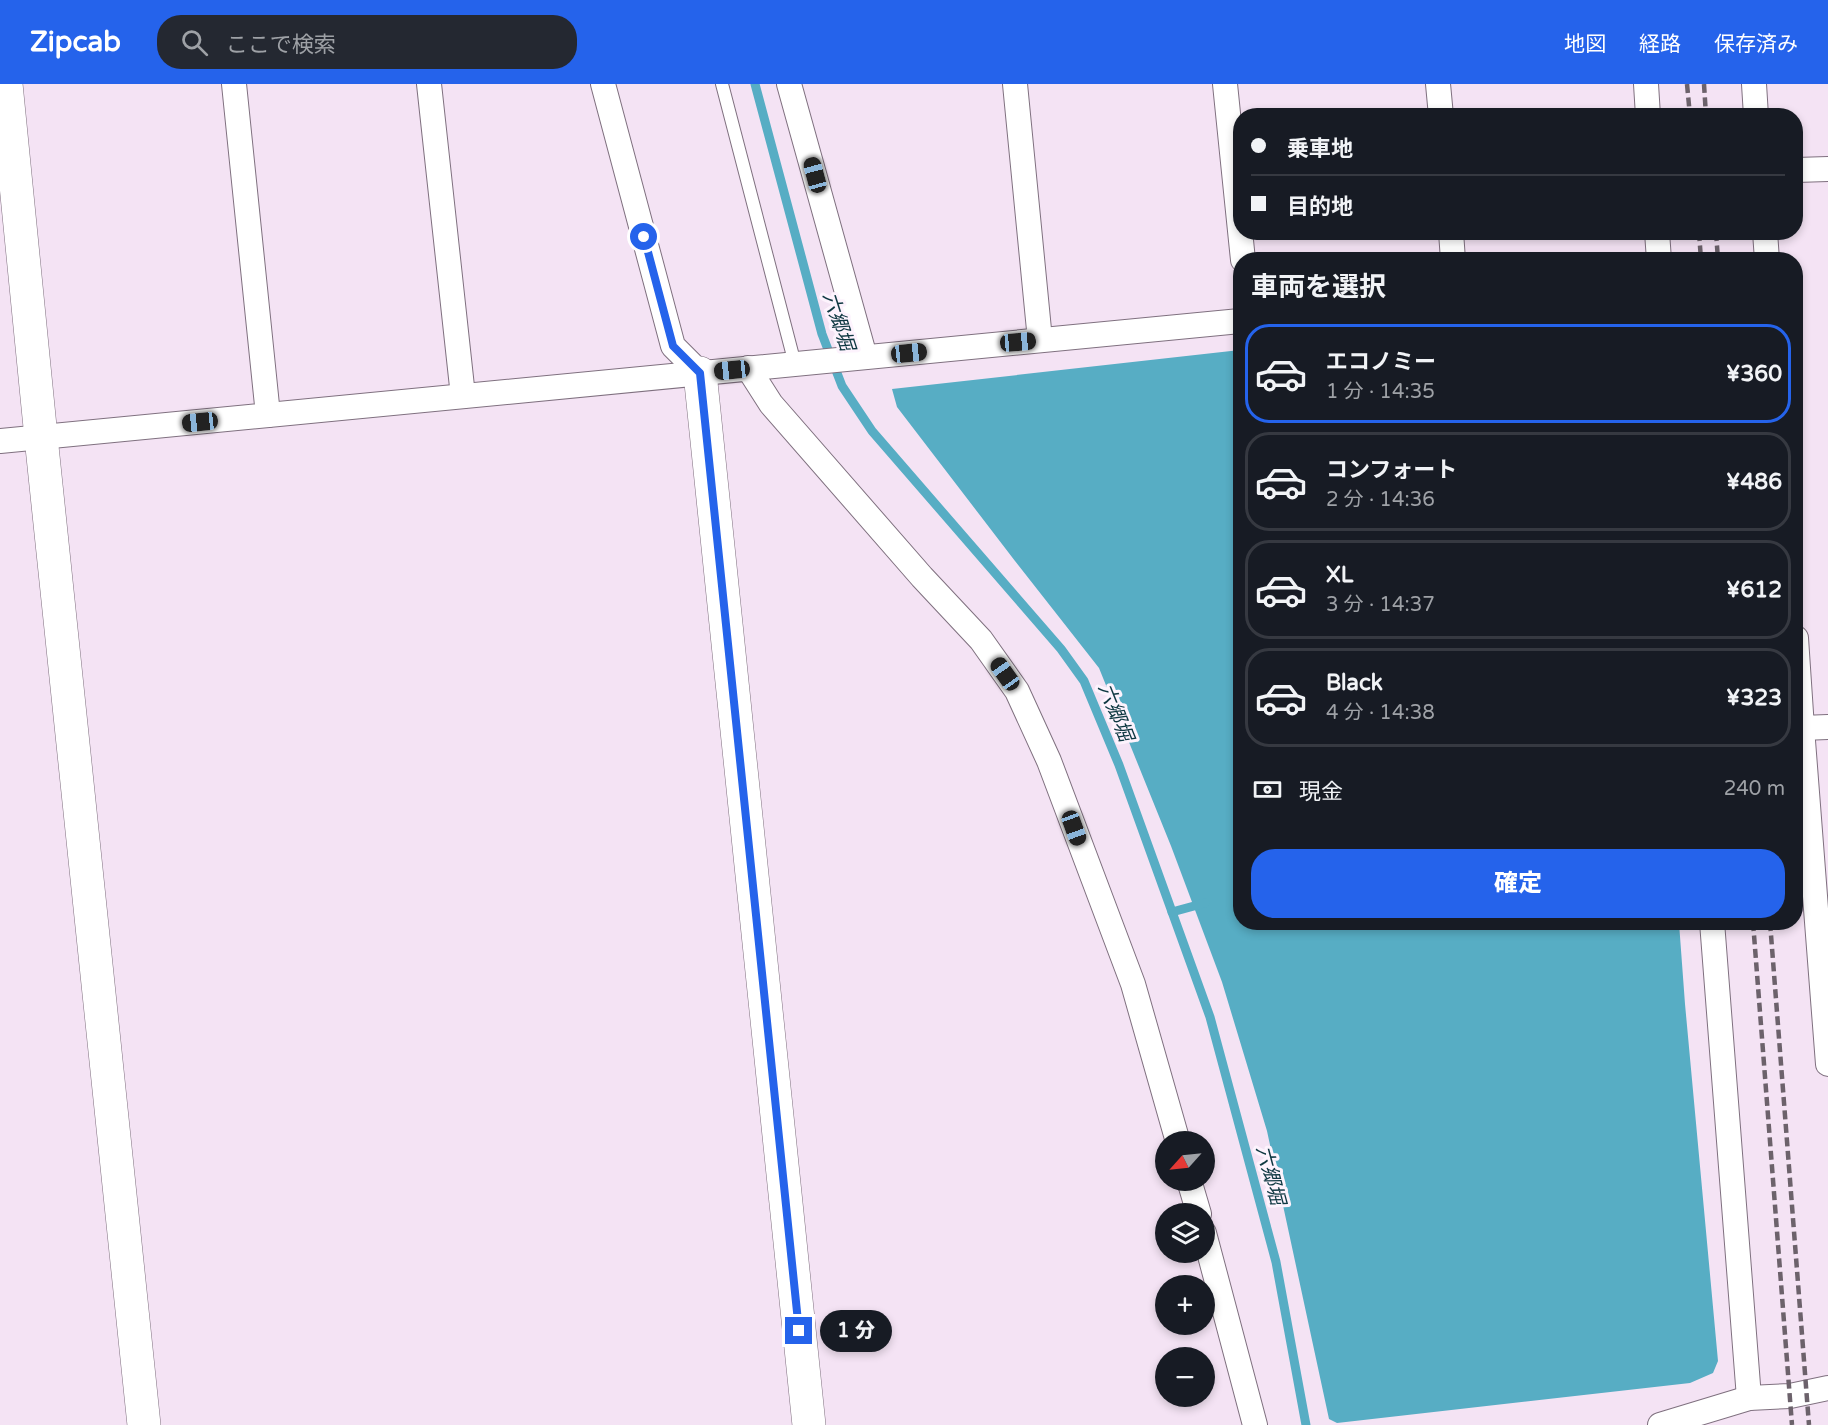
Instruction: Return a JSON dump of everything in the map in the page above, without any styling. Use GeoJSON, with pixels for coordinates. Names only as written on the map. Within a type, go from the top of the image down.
{"type":"FeatureCollection","features":[{"type":"Feature","properties":{"kind":"street"},"geometry":{"type":"LineString","coordinates":[[6,84],[144,1425]]}},
{"type":"Feature","properties":{"kind":"street"},"geometry":{"type":"LineString","coordinates":[[234,84],[267,415]]}},
{"type":"Feature","properties":{"kind":"street"},"geometry":{"type":"LineString","coordinates":[[429,84],[463,396]]}},
{"type":"Feature","properties":{"kind":"street"},"geometry":{"type":"LineString","coordinates":[[603,84],[673,346],[700,373],[808,1425]]}},
{"type":"Feature","properties":{"kind":"street"},"geometry":{"type":"LineString","coordinates":[[789,84],[865,357]]}},
{"type":"Feature","properties":{"kind":"street"},"geometry":{"type":"LineString","coordinates":[[1015,84],[1040,340]]}},
{"type":"Feature","properties":{"kind":"street"},"geometry":{"type":"LineString","coordinates":[[1225,84],[1233,162]]}},
{"type":"Feature","properties":{"kind":"street"},"geometry":{"type":"LineString","coordinates":[[1438,84],[1440,108]]}},
{"type":"Feature","properties":{"kind":"street"},"geometry":{"type":"LineString","coordinates":[[1646,84],[1648,108]]}},
{"type":"Feature","properties":{"kind":"street"},"geometry":{"type":"LineString","coordinates":[[1754,84],[1756,108]]}},
{"type":"Feature","properties":{"kind":"street"},"geometry":{"type":"LineString","coordinates":[[1803,170],[1828,169]]}},
{"type":"Feature","properties":{"kind":"street"},"geometry":{"type":"LineString","coordinates":[[0,441],[1233,322]]}},
{"type":"Feature","properties":{"kind":"street"},"geometry":{"type":"LineString","coordinates":[[748,368],[771,404],[981,640],[1017,691],[1049,761],[1132,984],[1175,1131]]}},
{"type":"Feature","properties":{"kind":"street"},"geometry":{"type":"LineString","coordinates":[[1803,728],[1828,727]]}},
{"type":"Feature","properties":{"kind":"street"},"geometry":{"type":"LineString","coordinates":[[1803,741],[1828,1064]]}},
{"type":"Feature","properties":{"kind":"street"},"geometry":{"type":"LineString","coordinates":[[1713,930],[1749,1398]]}},
{"type":"Feature","properties":{"kind":"street"},"geometry":{"type":"LineString","coordinates":[[1212,1263],[1255,1425]]}},
{"type":"Feature","properties":{"kind":"street"},"geometry":{"type":"LineString","coordinates":[[1660,1425],[1749,1398],[1790,1396],[1828,1388]]}},
{"type":"Feature","properties":{"kind":"lane"},"geometry":{"type":"LineString","coordinates":[[722,84],[795,364]]}},
{"type":"Feature","properties":{"kind":"water"},"geometry":{"type":"Polygon","coordinates":[[[1233,351],[1233,930],[1680,930],[1718,1361],[1713,1373],[1690,1383],[1337,1423],[1329,1419],[1267,1131],[1222,982],[1171,846],[1099,668],[897,407],[892,389],[1233,351]]]}},
{"type":"Feature","properties":{"kind":"waterway","name":"六郷堀"},"geometry":{"type":"LineString","coordinates":[[755,84],[822,334],[842,386],[872,431],[1061,649],[1084,681],[1119,765],[1210,1017],[1276,1262],[1306,1425]]}},
{"type":"Feature","properties":{"kind":"waterway"},"geometry":{"type":"LineString","coordinates":[[1172,912],[1205,903]]}},
{"type":"Feature","properties":{"kind":"railway"},"geometry":{"type":"LineString","coordinates":[[1687,84],[1689,108]]}},
{"type":"Feature","properties":{"kind":"railway"},"geometry":{"type":"LineString","coordinates":[[1704,84],[1706,108]]}},
{"type":"Feature","properties":{"kind":"railway"},"geometry":{"type":"LineString","coordinates":[[1700,240],[1700,252]]}},
{"type":"Feature","properties":{"kind":"railway"},"geometry":{"type":"LineString","coordinates":[[1717,240],[1717,252]]}},
{"type":"Feature","properties":{"kind":"railway"},"geometry":{"type":"LineString","coordinates":[[1754,930],[1792,1425]]}},
{"type":"Feature","properties":{"kind":"railway"},"geometry":{"type":"LineString","coordinates":[[1771,930],[1809,1425]]}},
{"type":"Feature","properties":{"kind":"route"},"geometry":{"type":"LineString","coordinates":[[644,237],[673,346],[700,373],[799,1331]]}}]}
